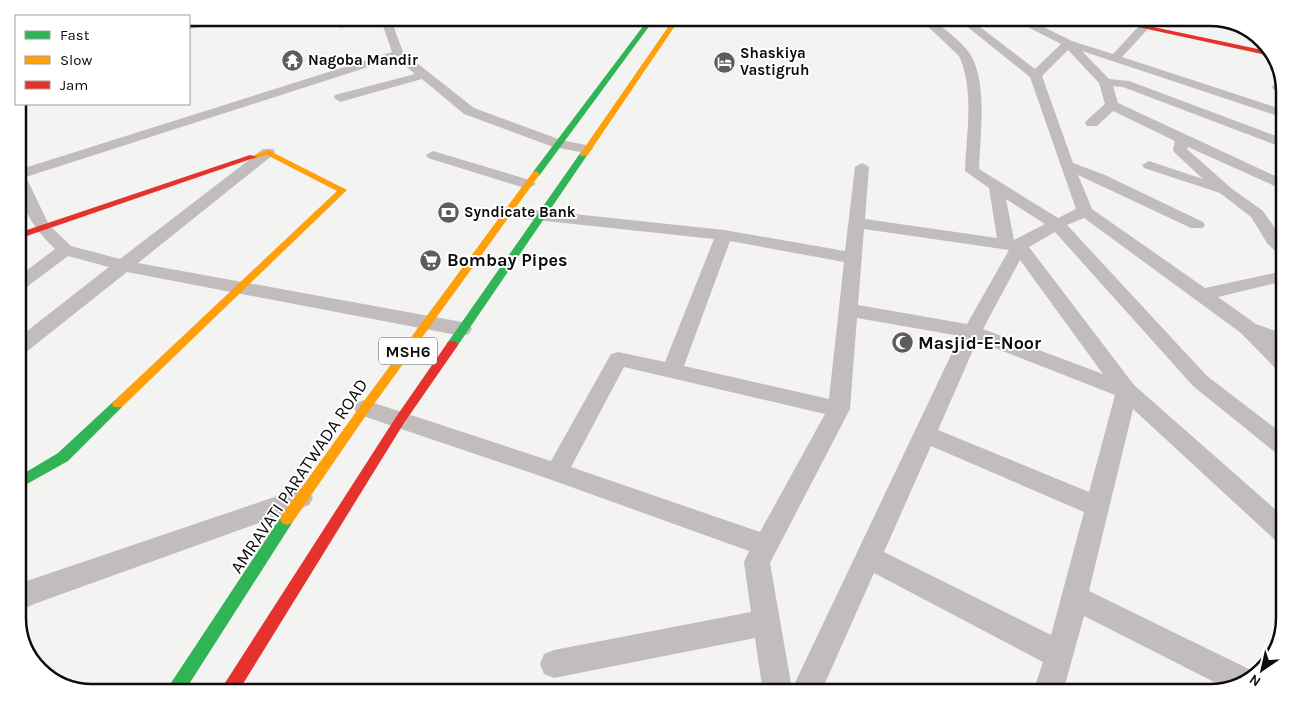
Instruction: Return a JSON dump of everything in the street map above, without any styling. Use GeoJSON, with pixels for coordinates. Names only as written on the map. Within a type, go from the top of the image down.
{"type":"FeatureCollection","features":[{"type":"Feature","properties":{"kind":"main road","name":"AMRAVATI PARATWADA ROAD"},"geometry":{"type":"LineString","coordinates":[[180,684],[301,498],[364,408],[429,322],[507,212],[647,26]]}},
{"type":"Feature","properties":{"kind":"main road","name":"MSH6"},"geometry":{"type":"LineString","coordinates":[[234,684],[400,420],[672,26]]}},
{"type":"Feature","properties":{"kind":"main road"},"geometry":{"type":"LineString","coordinates":[[1133,26],[1262,52]]}},
{"type":"Feature","properties":{"kind":"main road"},"geometry":{"type":"LineString","coordinates":[[26,233],[268,152],[343,190],[62,457],[42,472],[26,480]]}},
{"type":"Feature","properties":{"kind":"street"},"geometry":{"type":"LineString","coordinates":[[388,26],[398,54],[469,111],[558,144],[586,149]]}},
{"type":"Feature","properties":{"kind":"street"},"geometry":{"type":"LineString","coordinates":[[932,26],[964,54],[974,81],[972,171],[1057,224],[1200,381],[1276,441]]}},
{"type":"Feature","properties":{"kind":"street"},"geometry":{"type":"LineString","coordinates":[[971,26],[1036,75],[1067,166],[1085,211],[1248,328],[1276,357]]}},
{"type":"Feature","properties":{"kind":"street"},"geometry":{"type":"LineString","coordinates":[[1031,26],[1068,43],[1276,111]]}},
{"type":"Feature","properties":{"kind":"street"},"geometry":{"type":"LineString","coordinates":[[1114,58],[1143,28]]}},
{"type":"Feature","properties":{"kind":"street"},"geometry":{"type":"LineString","coordinates":[[1036,75],[1068,43]]}},
{"type":"Feature","properties":{"kind":"street"},"geometry":{"type":"LineString","coordinates":[[1068,43],[1105,82],[1112,104],[1182,139],[1276,181]]}},
{"type":"Feature","properties":{"kind":"street"},"geometry":{"type":"LineString","coordinates":[[26,173],[398,54]]}},
{"type":"Feature","properties":{"kind":"street"},"geometry":{"type":"LineString","coordinates":[[340,98],[424,75]]}},
{"type":"Feature","properties":{"kind":"street"},"geometry":{"type":"LineString","coordinates":[[1105,82],[1125,84],[1276,141]]}},
{"type":"Feature","properties":{"kind":"street"},"geometry":{"type":"LineString","coordinates":[[1092,123],[1112,104]]}},
{"type":"Feature","properties":{"kind":"street"},"geometry":{"type":"LineString","coordinates":[[1182,139],[1180,150],[1256,214],[1276,242]]}},
{"type":"Feature","properties":{"kind":"street"},"geometry":{"type":"LineString","coordinates":[[1234,139],[1276,155]]}},
{"type":"Feature","properties":{"kind":"street"},"geometry":{"type":"LineString","coordinates":[[26,342],[268,152]]}},
{"type":"Feature","properties":{"kind":"street"},"geometry":{"type":"LineString","coordinates":[[433,156],[528,184]]}},
{"type":"Feature","properties":{"kind":"street"},"geometry":{"type":"LineString","coordinates":[[1149,165],[1226,190]]}},
{"type":"Feature","properties":{"kind":"street"},"geometry":{"type":"LineString","coordinates":[[1067,166],[1100,178],[1197,225]]}},
{"type":"Feature","properties":{"kind":"street"},"geometry":{"type":"LineString","coordinates":[[777,684],[757,562],[839,409],[862,167]]}},
{"type":"Feature","properties":{"kind":"street"},"geometry":{"type":"LineString","coordinates":[[996,186],[1012,245],[1127,391],[1276,525]]}},
{"type":"Feature","properties":{"kind":"street"},"geometry":{"type":"LineString","coordinates":[[26,193],[42,227],[65,250],[124,266],[462,329]]}},
{"type":"Feature","properties":{"kind":"street"},"geometry":{"type":"LineString","coordinates":[[857,223],[1012,245],[1085,211]]}},
{"type":"Feature","properties":{"kind":"street"},"geometry":{"type":"LineString","coordinates":[[507,212],[724,236],[854,258]]}},
{"type":"Feature","properties":{"kind":"street"},"geometry":{"type":"LineString","coordinates":[[672,371],[724,236]]}},
{"type":"Feature","properties":{"kind":"street"},"geometry":{"type":"LineString","coordinates":[[810,684],[1012,245]]}},
{"type":"Feature","properties":{"kind":"street"},"geometry":{"type":"LineString","coordinates":[[26,279],[65,250]]}},
{"type":"Feature","properties":{"kind":"street"},"geometry":{"type":"LineString","coordinates":[[1202,294],[1276,278]]}},
{"type":"Feature","properties":{"kind":"street"},"geometry":{"type":"LineString","coordinates":[[848,310],[972,332],[1127,391]]}},
{"type":"Feature","properties":{"kind":"street"},"geometry":{"type":"LineString","coordinates":[[1248,328],[1276,338]]}},
{"type":"Feature","properties":{"kind":"street"},"geometry":{"type":"LineString","coordinates":[[557,472],[618,358],[839,409]]}},
{"type":"Feature","properties":{"kind":"street"},"geometry":{"type":"LineString","coordinates":[[1051,684],[1060,655],[1073,597],[1127,391]]}},
{"type":"Feature","properties":{"kind":"street"},"geometry":{"type":"LineString","coordinates":[[364,408],[557,472],[766,546]]}},
{"type":"Feature","properties":{"kind":"street"},"geometry":{"type":"LineString","coordinates":[[925,434],[1097,506]]}},
{"type":"Feature","properties":{"kind":"street"},"geometry":{"type":"LineString","coordinates":[[26,595],[301,498]]}},
{"type":"Feature","properties":{"kind":"street"},"geometry":{"type":"LineString","coordinates":[[868,557],[1060,655]]}},
{"type":"Feature","properties":{"kind":"street"},"geometry":{"type":"LineString","coordinates":[[1073,597],[1237,677]]}},
{"type":"Feature","properties":{"kind":"street"},"geometry":{"type":"LineString","coordinates":[[554,664],[767,622]]}},
{"type":"Feature","properties":{"kind":"traffic: fast"},"geometry":{"type":"LineString","coordinates":[[536,174],[646,26]]}},
{"type":"Feature","properties":{"kind":"traffic: fast"},"geometry":{"type":"LineString","coordinates":[[452,345],[584,154]]}},
{"type":"Feature","properties":{"kind":"traffic: fast"},"geometry":{"type":"LineString","coordinates":[[26,479],[63,457],[118,404]]}},
{"type":"Feature","properties":{"kind":"traffic: fast"},"geometry":{"type":"LineString","coordinates":[[180,684],[287,519]]}},
{"type":"Feature","properties":{"kind":"traffic: slow"},"geometry":{"type":"LineString","coordinates":[[584,154],[672,26]]}},
{"type":"Feature","properties":{"kind":"traffic: slow"},"geometry":{"type":"LineString","coordinates":[[118,404],[343,190],[268,152],[253,157]]}},
{"type":"Feature","properties":{"kind":"traffic: slow"},"geometry":{"type":"LineString","coordinates":[[287,519],[365,408],[536,174]]}},
{"type":"Feature","properties":{"kind":"traffic: jam"},"geometry":{"type":"LineString","coordinates":[[1138,26],[1262,52]]}},
{"type":"Feature","properties":{"kind":"traffic: jam"},"geometry":{"type":"LineString","coordinates":[[26,233],[253,157]]}},
{"type":"Feature","properties":{"kind":"traffic: jam"},"geometry":{"type":"LineString","coordinates":[[234,684],[400,420],[452,345]]}},
{"type":"Feature","properties":{"kind":"place","name":"Nagoba Mandir"},"geometry":{"type":"Point","coordinates":[292,60]}},
{"type":"Feature","properties":{"kind":"place","name":"Shaskiya Vastigruh"},"geometry":{"type":"Point","coordinates":[724,62]}},
{"type":"Feature","properties":{"kind":"place","name":"Syndicate Bank"},"geometry":{"type":"Point","coordinates":[448,212]}},
{"type":"Feature","properties":{"kind":"place","name":"Bombay Pipes"},"geometry":{"type":"Point","coordinates":[431,260]}},
{"type":"Feature","properties":{"kind":"place","name":"Masjid-E-Noor"},"geometry":{"type":"Point","coordinates":[902,343]}}]}
